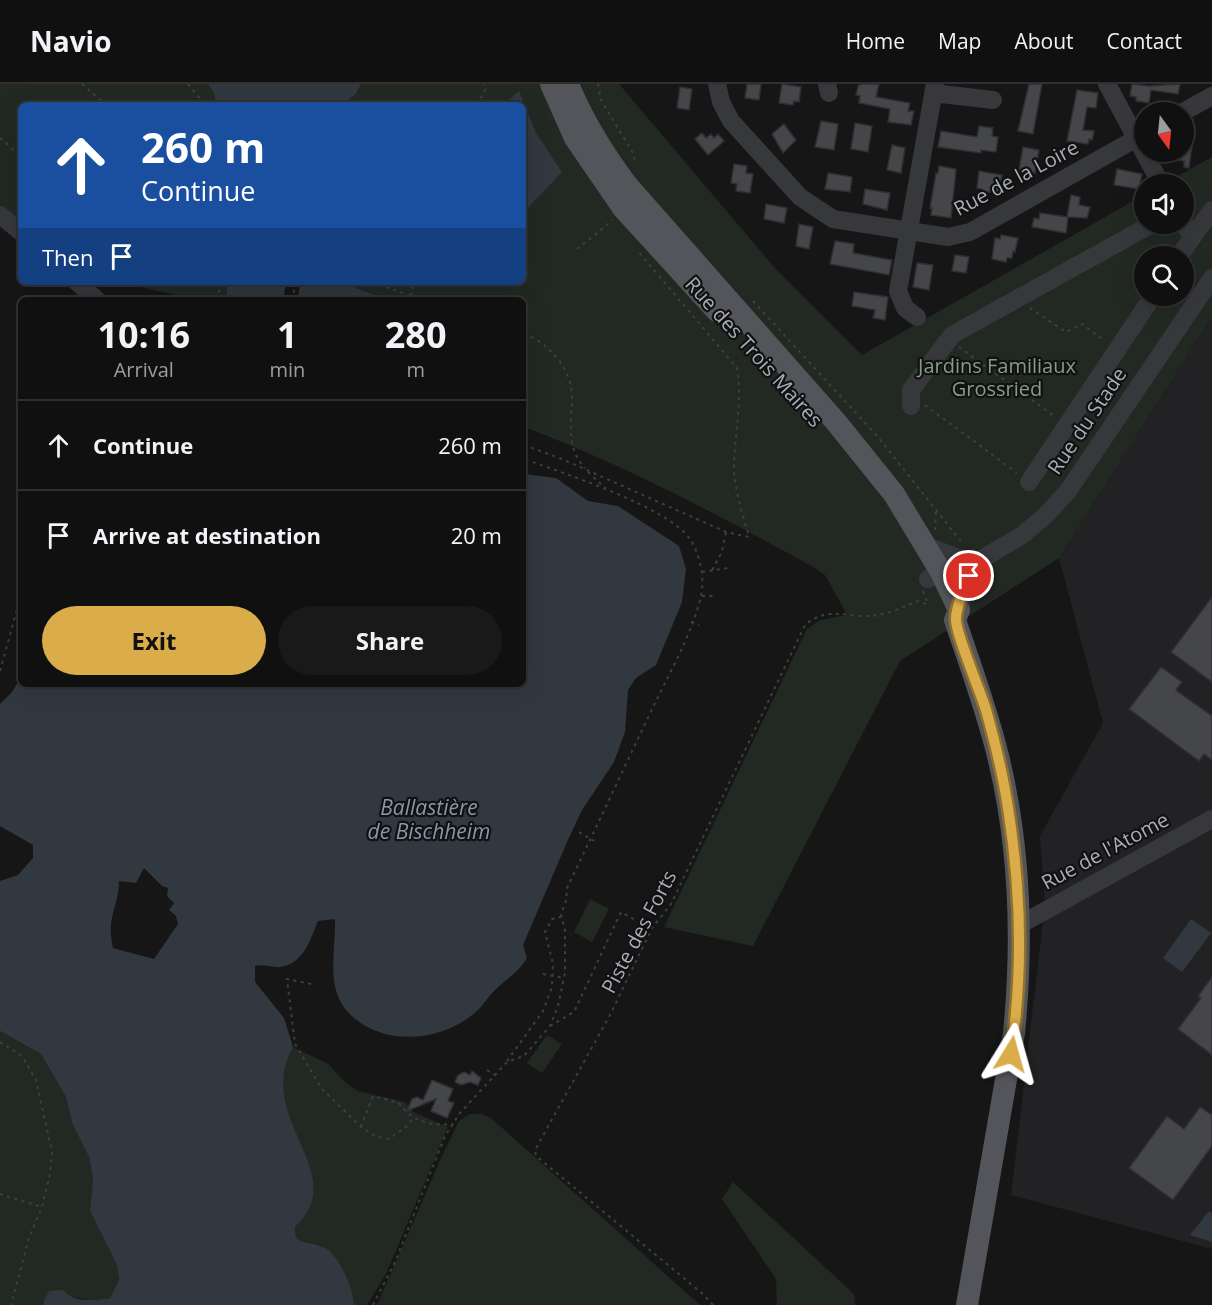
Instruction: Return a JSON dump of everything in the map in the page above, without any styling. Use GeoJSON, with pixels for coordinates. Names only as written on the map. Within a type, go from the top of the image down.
{"type":"FeatureCollection","features":[{"type":"Feature","properties":{"kind":"main road","name":"Rue des Trois Maires"},"geometry":{"type":"LineString","coordinates":[[551,84],[575,138],[624,210],[869,484],[935,586]]}},
{"type":"Feature","properties":{"kind":"main road","name":"Rue des Trois Maires"},"geometry":{"type":"LineString","coordinates":[[568,84],[586,124],[606,157],[836,422],[894,494],[929,542],[935,586],[946,616],[957,615],[998,757],[1008,809],[1020,925],[1014,1033],[967,1305]]}},
{"type":"Feature","properties":{"kind":"street","name":"Rue de la Loire"},"geometry":{"type":"LineString","coordinates":[[717,84],[721,102],[731,121],[800,198],[833,219],[909,232],[948,237],[970,232],[1134,140]]}},
{"type":"Feature","properties":{"kind":"street"},"geometry":{"type":"LineString","coordinates":[[1107,84],[1134,127]]}},
{"type":"Feature","properties":{"kind":"street"},"geometry":{"type":"LineString","coordinates":[[916,317],[905,308],[898,291],[934,89],[993,100]]}},
{"type":"Feature","properties":{"kind":"street"},"geometry":{"type":"LineString","coordinates":[[1194,106],[1212,96]]}},
{"type":"Feature","properties":{"kind":"street"},"geometry":{"type":"LineString","coordinates":[[1194,226],[1212,210]]}},
{"type":"Feature","properties":{"kind":"street"},"geometry":{"type":"LineString","coordinates":[[0,215],[18,230]]}},
{"type":"Feature","properties":{"kind":"street"},"geometry":{"type":"LineString","coordinates":[[911,401],[911,390],[949,340],[1134,234]]}},
{"type":"Feature","properties":{"kind":"street","name":"Rue du Stade"},"geometry":{"type":"LineString","coordinates":[[935,586],[969,560],[1021,536],[1046,515],[1068,491],[1212,278]]}},
{"type":"Feature","properties":{"kind":"street"},"geometry":{"type":"LineString","coordinates":[[80,285],[94,297]]}},
{"type":"Feature","properties":{"kind":"street"},"geometry":{"type":"LineString","coordinates":[[1029,482],[1146,306]]}},
{"type":"Feature","properties":{"kind":"street"},"geometry":{"type":"LineString","coordinates":[[929,542],[969,560],[957,615]]}},
{"type":"Feature","properties":{"kind":"street","name":"Rue de l'Atome"},"geometry":{"type":"LineString","coordinates":[[1020,925],[1212,819]]}},
{"type":"Feature","properties":{"kind":"path"},"geometry":{"type":"LineString","coordinates":[[82,84],[103,102]]}},
{"type":"Feature","properties":{"kind":"path"},"geometry":{"type":"LineString","coordinates":[[188,84],[203,102]]}},
{"type":"Feature","properties":{"kind":"path"},"geometry":{"type":"LineString","coordinates":[[479,102],[486,88],[484,84]]}},
{"type":"Feature","properties":{"kind":"path"},"geometry":{"type":"LineString","coordinates":[[598,84],[601,100],[634,155],[635,167],[629,160]]}},
{"type":"Feature","properties":{"kind":"path"},"geometry":{"type":"LineString","coordinates":[[0,138],[18,153]]}},
{"type":"Feature","properties":{"kind":"path"},"geometry":{"type":"LineString","coordinates":[[577,249],[614,218],[620,228]]}},
{"type":"Feature","properties":{"kind":"path"},"geometry":{"type":"LineString","coordinates":[[526,446],[587,470],[726,532],[749,537],[734,471],[740,386],[737,368],[633,245]]}},
{"type":"Feature","properties":{"kind":"path"},"geometry":{"type":"LineString","coordinates":[[380,285],[411,296],[413,285]]}},
{"type":"Feature","properties":{"kind":"path"},"geometry":{"type":"LineString","coordinates":[[750,297],[878,437],[959,540],[969,560]]}},
{"type":"Feature","properties":{"kind":"path"},"geometry":{"type":"LineString","coordinates":[[1021,297],[1028,307],[1066,332],[1082,324],[1117,350]]}},
{"type":"Feature","properties":{"kind":"path"},"geometry":{"type":"LineString","coordinates":[[526,335],[538,339],[550,349],[564,372],[572,398],[570,438],[580,463],[608,491]]}},
{"type":"Feature","properties":{"kind":"path"},"geometry":{"type":"LineString","coordinates":[[949,340],[1066,425]]}},
{"type":"Feature","properties":{"kind":"path"},"geometry":{"type":"LineString","coordinates":[[911,401],[1029,482]]}},
{"type":"Feature","properties":{"kind":"path"},"geometry":{"type":"LineString","coordinates":[[526,460],[608,491],[681,528],[691,540],[702,572],[701,596],[692,622],[619,784],[566,890],[567,898],[561,916],[565,930],[564,978],[558,1006],[550,1026]]}},
{"type":"Feature","properties":{"kind":"path"},"geometry":{"type":"LineString","coordinates":[[929,542],[936,527],[935,510]]}},
{"type":"Feature","properties":{"kind":"path"},"geometry":{"type":"LineString","coordinates":[[712,570],[722,552],[726,532]]}},
{"type":"Feature","properties":{"kind":"path"},"geometry":{"type":"LineString","coordinates":[[702,572],[728,568]]}},
{"type":"Feature","properties":{"kind":"path","name":"Piste des Forts"},"geometry":{"type":"LineString","coordinates":[[713,1305],[703,1294],[536,1156],[535,1150],[610,1015],[652,928],[671,904],[805,625],[816,616],[827,612],[878,615],[918,601],[935,586]]}},
{"type":"Feature","properties":{"kind":"path"},"geometry":{"type":"LineString","coordinates":[[701,596],[714,596]]}},
{"type":"Feature","properties":{"kind":"path"},"geometry":{"type":"LineString","coordinates":[[0,670],[18,606]]}},
{"type":"Feature","properties":{"kind":"path"},"geometry":{"type":"LineString","coordinates":[[692,622],[699,625]]}},
{"type":"Feature","properties":{"kind":"path"},"geometry":{"type":"LineString","coordinates":[[681,647],[687,650]]}},
{"type":"Feature","properties":{"kind":"path"},"geometry":{"type":"LineString","coordinates":[[668,676],[673,678]]}},
{"type":"Feature","properties":{"kind":"path"},"geometry":{"type":"LineString","coordinates":[[655,703],[660,706]]}},
{"type":"Feature","properties":{"kind":"path"},"geometry":{"type":"LineString","coordinates":[[642,730],[647,732]]}},
{"type":"Feature","properties":{"kind":"path"},"geometry":{"type":"LineString","coordinates":[[630,756],[634,759]]}},
{"type":"Feature","properties":{"kind":"path"},"geometry":{"type":"LineString","coordinates":[[579,832],[592,840]]}},
{"type":"Feature","properties":{"kind":"path"},"geometry":{"type":"LineString","coordinates":[[507,1062],[524,1056],[550,1026],[574,1012],[621,912],[637,921]]}},
{"type":"Feature","properties":{"kind":"path"},"geometry":{"type":"LineString","coordinates":[[373,1305],[395,1262],[445,1136],[507,1062],[543,1011],[554,976],[545,932],[552,919],[561,916]]}},
{"type":"Feature","properties":{"kind":"path"},"geometry":{"type":"LineString","coordinates":[[543,975],[564,978]]}},
{"type":"Feature","properties":{"kind":"path"},"geometry":{"type":"LineString","coordinates":[[311,984],[288,979],[295,1044],[322,1089],[361,1127],[375,1137],[389,1139],[407,1126],[414,1117]]}},
{"type":"Feature","properties":{"kind":"path"},"geometry":{"type":"LineString","coordinates":[[0,1042],[22,1056],[36,1080],[52,1152],[50,1174],[42,1207],[29,1238],[11,1305]]}},
{"type":"Feature","properties":{"kind":"path"},"geometry":{"type":"LineString","coordinates":[[487,1070],[495,1075]]}},
{"type":"Feature","properties":{"kind":"path"},"geometry":{"type":"LineString","coordinates":[[361,1127],[373,1096],[399,1103],[406,1113],[432,1126],[453,1124]]}},
{"type":"Feature","properties":{"kind":"path"},"geometry":{"type":"LineString","coordinates":[[0,1194],[42,1207]]}},
{"type":"Feature","properties":{"kind":"shaded area"},"geometry":{"type":"Polygon","coordinates":[[[1212,317],[1212,1249],[1011,1195],[1045,904],[1040,836],[1103,723],[1059,558],[1212,317]]]}},
{"type":"Feature","properties":{"kind":"green space"},"geometry":{"type":"Polygon","coordinates":[[[0,84],[208,84],[215,95],[214,102],[18,102],[18,223],[0,207],[0,84]]]}},
{"type":"Feature","properties":{"kind":"green space","name":"Jardins Familiaux Grossried"},"geometry":{"type":"Polygon","coordinates":[[[361,84],[619,84],[773,266],[862,355],[1134,201],[1134,234],[1194,234],[1194,174],[1182,174],[1212,157],[1212,317],[1059,558],[900,661],[753,946],[664,927],[807,629],[820,620],[847,615],[825,575],[744,529],[672,492],[526,428],[526,297],[379,297],[349,285],[526,285],[526,102],[346,102],[356,94],[361,84]]]}},
{"type":"Feature","properties":{"kind":"green space"},"geometry":{"type":"Polygon","coordinates":[[[131,285],[227,285],[227,297],[186,297],[131,285]]]}},
{"type":"Feature","properties":{"kind":"green space"},"geometry":{"type":"Polygon","coordinates":[[[590,899],[609,909],[592,942],[574,932],[590,899]]]}},
{"type":"Feature","properties":{"kind":"green space"},"geometry":{"type":"Polygon","coordinates":[[[0,1031],[41,1054],[66,1097],[72,1123],[89,1157],[93,1179],[90,1211],[117,1265],[119,1278],[110,1298],[92,1301],[69,1296],[42,1302],[42,1305],[0,1305],[0,1031]]]}},
{"type":"Feature","properties":{"kind":"green space"},"geometry":{"type":"Polygon","coordinates":[[[547,1035],[562,1044],[542,1073],[527,1063],[547,1035]]]}},
{"type":"Feature","properties":{"kind":"green space"},"geometry":{"type":"Polygon","coordinates":[[[293,1047],[328,1064],[347,1084],[358,1091],[405,1102],[413,1112],[448,1127],[386,1274],[367,1305],[354,1305],[320,1245],[303,1243],[296,1238],[295,1227],[307,1212],[312,1196],[312,1181],[283,1100],[283,1072],[293,1047]]]}},
{"type":"Feature","properties":{"kind":"green space"},"geometry":{"type":"Polygon","coordinates":[[[470,1114],[481,1114],[491,1118],[700,1305],[377,1305],[459,1121],[470,1114]]]}},
{"type":"Feature","properties":{"kind":"green space"},"geometry":{"type":"Polygon","coordinates":[[[733,1182],[854,1294],[855,1305],[777,1305],[776,1279],[722,1199],[733,1182]]]}},
{"type":"Feature","properties":{"kind":"water"},"geometry":{"type":"Polygon","coordinates":[[[208,84],[361,84],[356,94],[346,102],[214,102],[215,95],[208,84]]]}},
{"type":"Feature","properties":{"kind":"water"},"geometry":{"type":"Polygon","coordinates":[[[519,91],[523,102],[506,102],[519,91]]]}},
{"type":"Feature","properties":{"kind":"water"},"geometry":{"type":"Polygon","coordinates":[[[526,108],[536,133],[562,172],[526,210],[526,108]]]}},
{"type":"Feature","properties":{"kind":"water"},"geometry":{"type":"Polygon","coordinates":[[[227,285],[286,285],[284,297],[227,297],[227,285]]]}},
{"type":"Feature","properties":{"kind":"water"},"geometry":{"type":"Polygon","coordinates":[[[300,285],[349,285],[379,297],[298,297],[300,285]]]}},
{"type":"Feature","properties":{"kind":"water","name":"Ballastière de Bischheim"},"geometry":{"type":"Polygon","coordinates":[[[526,474],[556,478],[588,501],[618,506],[679,546],[686,569],[682,602],[656,665],[636,678],[628,690],[625,732],[614,762],[582,810],[567,842],[523,945],[527,958],[480,1008],[470,1017],[447,1030],[421,1036],[395,1036],[382,1033],[360,1022],[350,1014],[337,995],[333,973],[335,919],[318,921],[300,957],[294,962],[279,967],[255,966],[255,982],[284,1018],[293,1047],[284,1073],[285,1098],[291,1121],[309,1165],[314,1186],[310,1207],[295,1227],[296,1238],[329,1251],[340,1264],[348,1281],[354,1305],[42,1305],[49,1291],[63,1290],[73,1297],[85,1300],[110,1298],[119,1279],[117,1265],[90,1211],[93,1179],[89,1157],[72,1123],[66,1097],[41,1054],[0,1031],[0,881],[18,875],[33,858],[33,845],[0,826],[0,704],[18,682],[18,687],[526,687],[526,474]],[[144,868],[136,883],[119,881],[111,929],[113,948],[154,959],[178,924],[176,916],[169,910],[174,903],[167,896],[168,888],[162,886],[144,868]]]}},
{"type":"Feature","properties":{"kind":"water"},"geometry":{"type":"Polygon","coordinates":[[[1191,919],[1211,933],[1182,972],[1163,958],[1191,919]]]}},
{"type":"Feature","properties":{"kind":"water"},"geometry":{"type":"Polygon","coordinates":[[[1209,1211],[1212,1213],[1212,1242],[1190,1235],[1209,1211]]]}},
{"type":"Feature","properties":{"kind":"building"},"geometry":{"type":"Polygon","coordinates":[[[747,84],[761,84],[759,100],[745,98],[747,84]]]}},
{"type":"Feature","properties":{"kind":"building"},"geometry":{"type":"Polygon","coordinates":[[[782,84],[801,87],[799,102],[794,101],[793,105],[779,103],[782,84]]]}},
{"type":"Feature","properties":{"kind":"building"},"geometry":{"type":"Polygon","coordinates":[[[879,84],[876,97],[910,103],[908,111],[914,111],[911,125],[888,122],[890,109],[859,103],[860,96],[856,95],[858,86],[879,84]]]}},
{"type":"Feature","properties":{"kind":"building"},"geometry":{"type":"Polygon","coordinates":[[[1029,84],[1042,84],[1033,134],[1018,131],[1029,84]]]}},
{"type":"Feature","properties":{"kind":"building"},"geometry":{"type":"Polygon","coordinates":[[[1132,84],[1149,86],[1180,84],[1178,94],[1151,90],[1149,102],[1136,101],[1136,97],[1130,96],[1132,84]]]}},
{"type":"Feature","properties":{"kind":"building"},"geometry":{"type":"Polygon","coordinates":[[[680,87],[692,89],[689,110],[677,108],[680,87]]]}},
{"type":"Feature","properties":{"kind":"building"},"geometry":{"type":"Polygon","coordinates":[[[1077,90],[1098,93],[1096,108],[1087,107],[1083,130],[1094,131],[1092,140],[1089,139],[1088,144],[1067,141],[1077,90]]]}},
{"type":"Feature","properties":{"kind":"building"},"geometry":{"type":"Polygon","coordinates":[[[821,121],[838,124],[834,150],[815,147],[821,121]]]}},
{"type":"Feature","properties":{"kind":"building"},"geometry":{"type":"Polygon","coordinates":[[[855,123],[872,126],[868,152],[851,149],[855,123]]]}},
{"type":"Feature","properties":{"kind":"building"},"geometry":{"type":"Polygon","coordinates":[[[784,124],[796,140],[783,153],[772,134],[784,124]]]}},
{"type":"Feature","properties":{"kind":"building"},"geometry":{"type":"Polygon","coordinates":[[[979,126],[993,128],[992,136],[998,137],[996,152],[981,150],[981,153],[938,147],[941,131],[977,137],[979,126]]]}},
{"type":"Feature","properties":{"kind":"building"},"geometry":{"type":"Polygon","coordinates":[[[702,133],[706,138],[711,134],[714,138],[718,134],[724,141],[708,155],[695,139],[702,133]]]}},
{"type":"Feature","properties":{"kind":"building"},"geometry":{"type":"Polygon","coordinates":[[[892,145],[905,148],[901,173],[887,170],[892,145]]]}},
{"type":"Feature","properties":{"kind":"building"},"geometry":{"type":"Polygon","coordinates":[[[1023,147],[1039,150],[1035,173],[1019,170],[1023,147]]]}},
{"type":"Feature","properties":{"kind":"building"},"geometry":{"type":"Polygon","coordinates":[[[1184,162],[1190,162],[1189,168],[1184,167],[1184,162]]]}},
{"type":"Feature","properties":{"kind":"building"},"geometry":{"type":"Polygon","coordinates":[[[734,164],[747,166],[746,173],[753,174],[750,193],[736,191],[737,184],[731,183],[734,164]]]}},
{"type":"Feature","properties":{"kind":"building"},"geometry":{"type":"Polygon","coordinates":[[[939,166],[956,169],[951,218],[931,215],[932,208],[930,208],[939,166]]]}},
{"type":"Feature","properties":{"kind":"building"},"geometry":{"type":"Polygon","coordinates":[[[1117,169],[1142,174],[1134,174],[1134,188],[1114,185],[1117,169]]]}},
{"type":"Feature","properties":{"kind":"building"},"geometry":{"type":"Polygon","coordinates":[[[979,171],[1002,175],[999,192],[982,192],[982,189],[977,188],[979,171]]]}},
{"type":"Feature","properties":{"kind":"building"},"geometry":{"type":"Polygon","coordinates":[[[828,173],[852,177],[850,192],[825,189],[828,173]]]}},
{"type":"Feature","properties":{"kind":"building"},"geometry":{"type":"Polygon","coordinates":[[[865,189],[890,193],[887,210],[863,204],[865,189]]]}},
{"type":"Feature","properties":{"kind":"building"},"geometry":{"type":"Polygon","coordinates":[[[1071,195],[1080,197],[1079,205],[1090,207],[1087,218],[1067,217],[1071,195]]]}},
{"type":"Feature","properties":{"kind":"building"},"geometry":{"type":"Polygon","coordinates":[[[766,204],[787,208],[784,223],[764,219],[766,204]]]}},
{"type":"Feature","properties":{"kind":"building"},"geometry":{"type":"Polygon","coordinates":[[[1040,213],[1068,217],[1066,233],[1032,227],[1034,218],[1039,219],[1040,213]]]}},
{"type":"Feature","properties":{"kind":"building"},"geometry":{"type":"Polygon","coordinates":[[[799,224],[813,227],[809,249],[796,246],[799,224]]]}},
{"type":"Feature","properties":{"kind":"building"},"geometry":{"type":"Polygon","coordinates":[[[1001,235],[1018,238],[1012,258],[1007,258],[1006,262],[992,259],[995,238],[1000,239],[1001,235]]]}},
{"type":"Feature","properties":{"kind":"building"},"geometry":{"type":"Polygon","coordinates":[[[835,241],[854,244],[853,253],[892,260],[889,275],[830,264],[835,241]]]}},
{"type":"Feature","properties":{"kind":"building"},"geometry":{"type":"Polygon","coordinates":[[[955,255],[969,257],[966,273],[952,271],[955,255]]]}},
{"type":"Feature","properties":{"kind":"building"},"geometry":{"type":"Polygon","coordinates":[[[917,263],[933,265],[929,290],[913,287],[917,263]]]}},
{"type":"Feature","properties":{"kind":"building"},"geometry":{"type":"Polygon","coordinates":[[[854,292],[888,297],[885,320],[873,318],[875,310],[852,306],[854,292]]]}},
{"type":"Feature","properties":{"kind":"building"},"geometry":{"type":"Polygon","coordinates":[[[1212,597],[1212,682],[1171,652],[1212,597]]]}},
{"type":"Feature","properties":{"kind":"building"},"geometry":{"type":"Polygon","coordinates":[[[1161,667],[1182,682],[1176,690],[1212,716],[1212,760],[1204,754],[1199,761],[1129,709],[1161,667]]]}},
{"type":"Feature","properties":{"kind":"building"},"geometry":{"type":"Polygon","coordinates":[[[1212,977],[1212,1055],[1178,1029],[1201,998],[1198,996],[1212,977]]]}},
{"type":"Feature","properties":{"kind":"building"},"geometry":{"type":"Polygon","coordinates":[[[472,1071],[481,1078],[478,1085],[470,1082],[461,1085],[455,1082],[458,1075],[464,1072],[470,1075],[472,1071]]]}},
{"type":"Feature","properties":{"kind":"building"},"geometry":{"type":"Polygon","coordinates":[[[432,1080],[453,1089],[448,1101],[454,1103],[447,1118],[431,1111],[436,1099],[407,1111],[412,1099],[417,1097],[423,1100],[432,1080]]]}},
{"type":"Feature","properties":{"kind":"building"},"geometry":{"type":"Polygon","coordinates":[[[1200,1107],[1212,1115],[1212,1146],[1173,1200],[1129,1168],[1167,1116],[1184,1129],[1200,1107]]]}},
{"type":"Feature","properties":{"kind":"route"},"geometry":{"type":"LineString","coordinates":[[969,576],[955,620],[986,710],[998,757],[1008,809],[1017,883],[1020,925],[1018,989],[1011,1054]]}}]}
